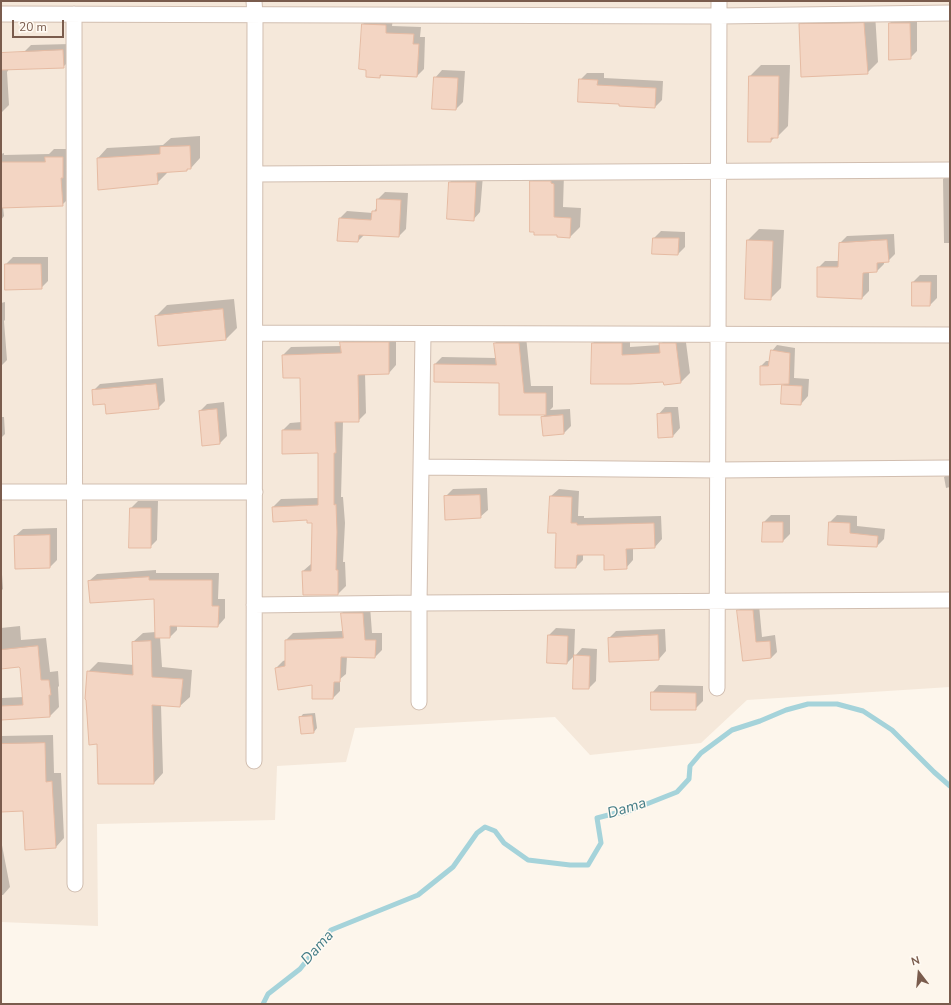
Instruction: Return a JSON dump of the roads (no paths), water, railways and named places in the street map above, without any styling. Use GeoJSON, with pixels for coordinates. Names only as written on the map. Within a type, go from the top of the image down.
{"type":"FeatureCollection","features":[{"type":"Feature","properties":{"kind":"street"},"geometry":{"type":"LineString","coordinates":[[717,688],[719,1]]}},
{"type":"Feature","properties":{"kind":"street"},"geometry":{"type":"LineString","coordinates":[[254,761],[255,8]]}},
{"type":"Feature","properties":{"kind":"street"},"geometry":{"type":"LineString","coordinates":[[1,14],[74,14],[255,8],[719,16],[950,13]]}},
{"type":"Feature","properties":{"kind":"street"},"geometry":{"type":"LineString","coordinates":[[74,14],[75,884]]}},
{"type":"Feature","properties":{"kind":"street"},"geometry":{"type":"LineString","coordinates":[[255,174],[950,170]]}},
{"type":"Feature","properties":{"kind":"street"},"geometry":{"type":"LineString","coordinates":[[255,334],[950,335]]}},
{"type":"Feature","properties":{"kind":"street"},"geometry":{"type":"LineString","coordinates":[[419,702],[423,334]]}},
{"type":"Feature","properties":{"kind":"street"},"geometry":{"type":"LineString","coordinates":[[422,467],[718,470],[950,468]]}},
{"type":"Feature","properties":{"kind":"street"},"geometry":{"type":"LineString","coordinates":[[1,492],[255,492]]}},
{"type":"Feature","properties":{"kind":"street"},"geometry":{"type":"LineString","coordinates":[[254,605],[950,600]]}},
{"type":"Feature","properties":{"kind":"waterway","name":"Dama"},"geometry":{"type":"LineString","coordinates":[[263,1004],[268,994],[300,969],[331,930],[418,895],[453,867],[477,833],[485,827],[495,831],[504,843],[528,860],[570,865],[588,865],[601,843],[597,818],[616,813],[624,813],[677,792],[689,779],[690,766],[701,753],[732,730],[760,721],[786,710],[808,704],[837,704],[863,711],[892,730],[950,786]]}}]}
